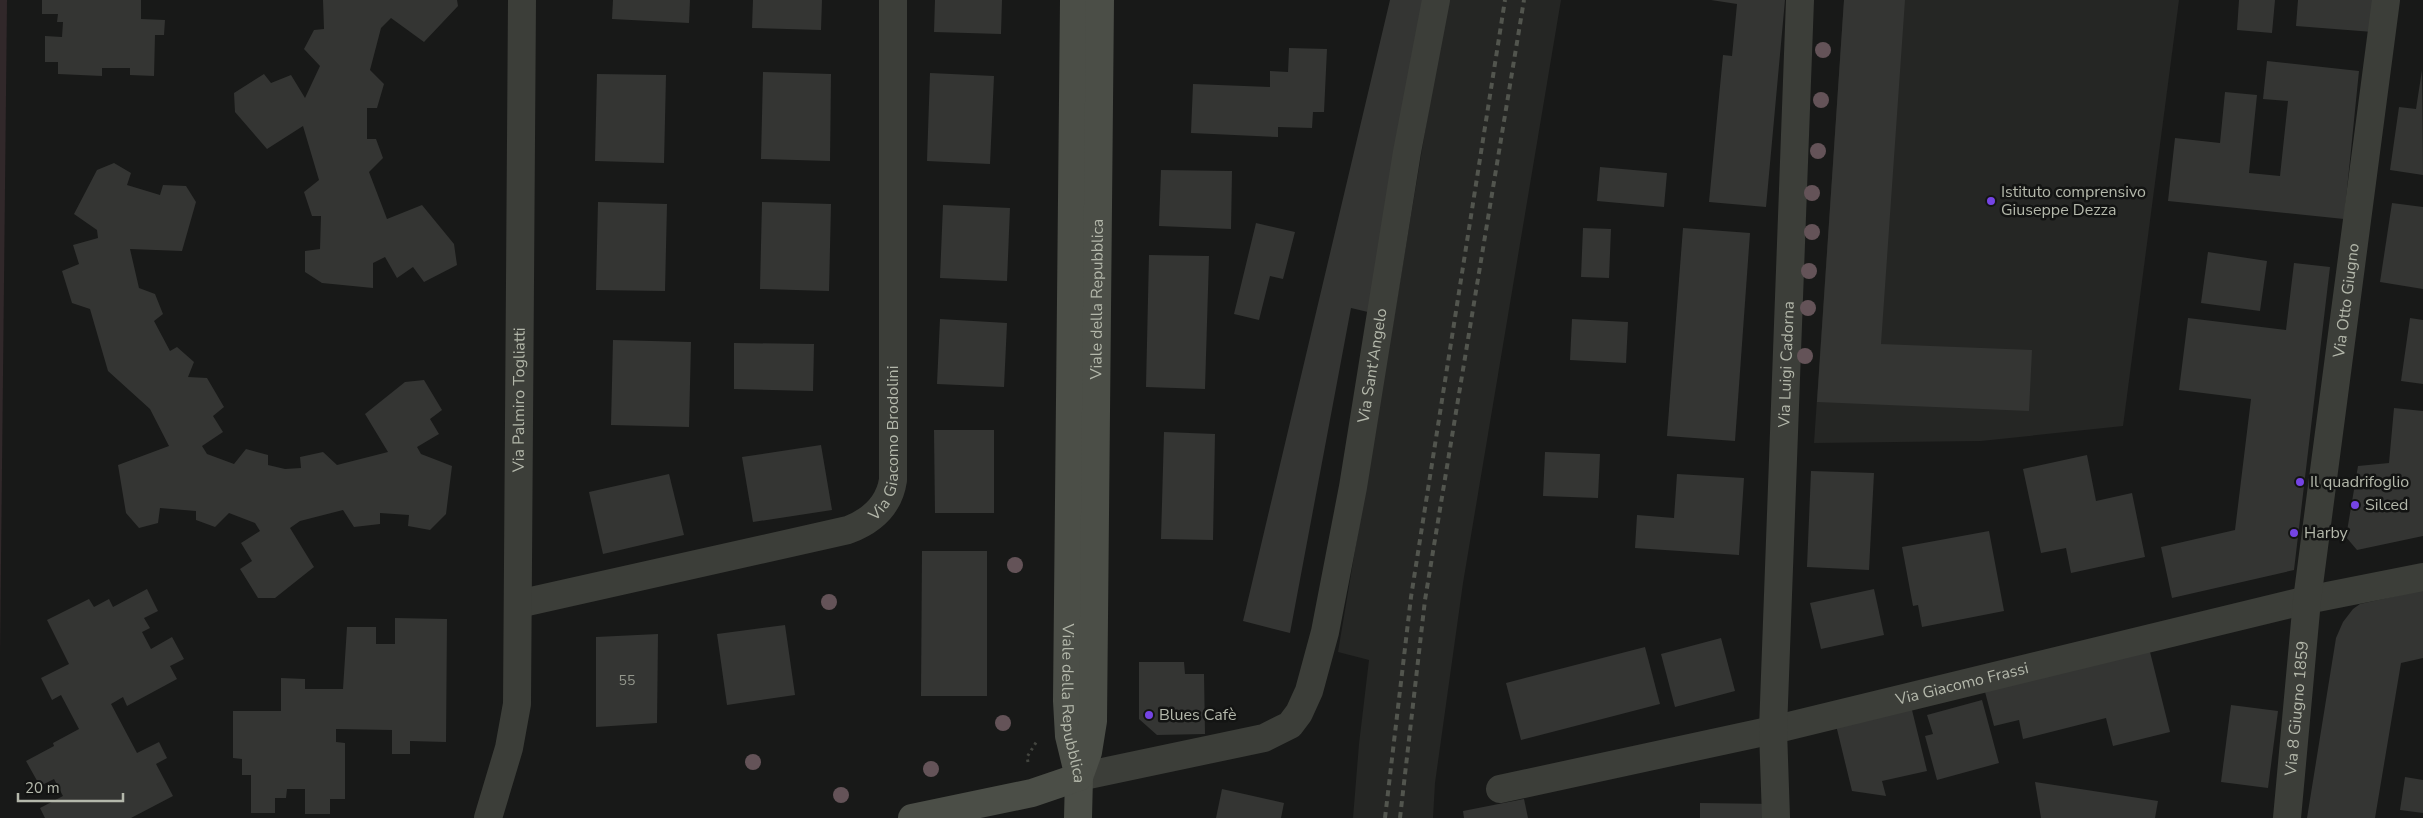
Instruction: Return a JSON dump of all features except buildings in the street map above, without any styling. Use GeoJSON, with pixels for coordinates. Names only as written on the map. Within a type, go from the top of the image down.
{"type":"FeatureCollection","features":[{"type":"Feature","properties":{"kind":"street","name":"Via Palmiro Togliatti"},"geometry":{"type":"LineString","coordinates":[[496,810],[517,704],[522,0]]}},
{"type":"Feature","properties":{"kind":"street","name":"Via Giacomo Brodolini"},"geometry":{"type":"LineString","coordinates":[[518,604],[848,530],[870,519],[888,500],[893,480],[893,0]]}},
{"type":"Feature","properties":{"kind":"street","name":"Viale della Repubblica"},"geometry":{"type":"LineString","coordinates":[[1074,0],[1067,701],[1069,736],[1079,777]]}},
{"type":"Feature","properties":{"kind":"street","name":"Viale della Repubblica"},"geometry":{"type":"LineString","coordinates":[[1079,777],[1088,752],[1093,721],[1100,0]]}},
{"type":"Feature","properties":{"kind":"street","name":"Via Sant'Angelo"},"geometry":{"type":"LineString","coordinates":[[1079,777],[1259,740],[1278,733],[1290,725],[1299,713],[1309,692],[1328,616],[1352,487],[1407,152],[1436,0]]}},
{"type":"Feature","properties":{"kind":"street","name":"Via Luigi Cadorna"},"geometry":{"type":"LineString","coordinates":[[1776,818],[1773,730],[1800,0]]}},
{"type":"Feature","properties":{"kind":"street","name":"Via Otto Giugno"},"geometry":{"type":"LineString","coordinates":[[2307,600],[2386,0]]}},
{"type":"Feature","properties":{"kind":"street","name":"Via Giacomo Frassi"},"geometry":{"type":"LineString","coordinates":[[1500,789],[1773,730],[2307,600],[2423,577]]}},
{"type":"Feature","properties":{"kind":"street","name":"Via 8 Giugno 1859"},"geometry":{"type":"LineString","coordinates":[[2287,818],[2307,600]]}},
{"type":"Feature","properties":{"kind":"street"},"geometry":{"type":"LineString","coordinates":[[912,818],[1032,793],[1079,777],[1078,818]]}},
{"type":"Feature","properties":{"kind":"shaded area"},"geometry":{"type":"Polygon","coordinates":[[[0,0],[7,0],[0,655],[0,0]]]}},
{"type":"Feature","properties":{"kind":"shaded area"},"geometry":{"type":"Polygon","coordinates":[[[1447,0],[1561,0],[1463,583],[1435,783],[1433,818],[1353,818],[1369,660],[1338,652],[1447,0]]]}},
{"type":"Feature","properties":{"kind":"shaded area","name":"Istituto comprensivo Giuseppe Dezza"},"geometry":{"type":"Polygon","coordinates":[[[1844,0],[2179,0],[2123,426],[1981,441],[1814,443],[1844,0]]]}},
{"type":"Feature","properties":{"kind":"railway"},"geometry":{"type":"LineString","coordinates":[[1385,818],[1411,597],[1505,0]]}},
{"type":"Feature","properties":{"kind":"railway"},"geometry":{"type":"LineString","coordinates":[[1400,818],[1425,600],[1524,0]]}},
{"type":"Feature","properties":{"kind":"place","name":"Istituto comprensivo Giuseppe Dezza"},"geometry":{"type":"Point","coordinates":[1991,201]}},
{"type":"Feature","properties":{"kind":"place","name":"Il quadrifoglio"},"geometry":{"type":"Point","coordinates":[2300,482]}},
{"type":"Feature","properties":{"kind":"place","name":"Silced"},"geometry":{"type":"Point","coordinates":[2355,505]}},
{"type":"Feature","properties":{"kind":"place","name":"Harby"},"geometry":{"type":"Point","coordinates":[2294,533]}},
{"type":"Feature","properties":{"kind":"place","name":"Blues Cafè"},"geometry":{"type":"Point","coordinates":[1149,715]}}]}
